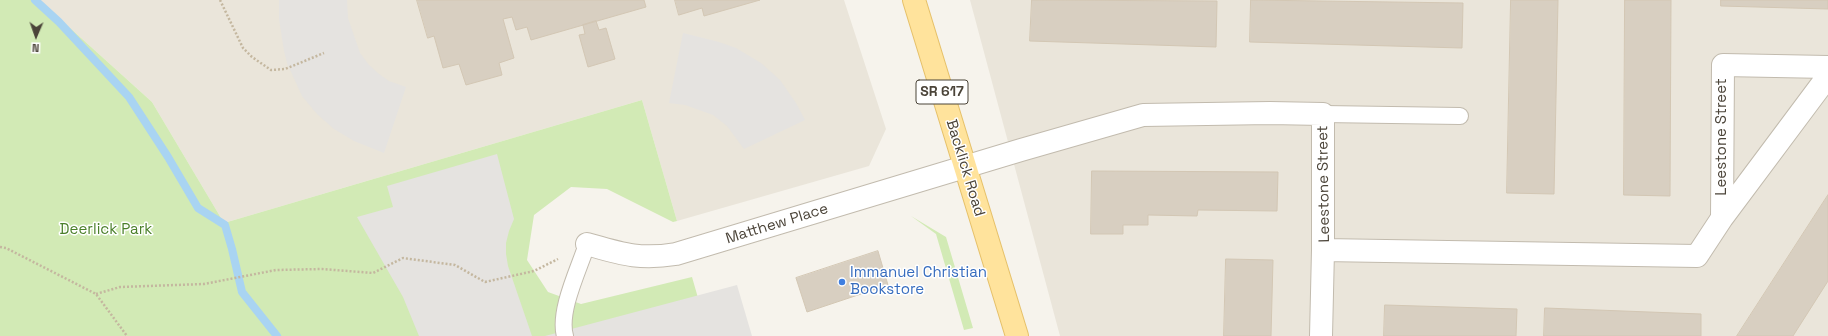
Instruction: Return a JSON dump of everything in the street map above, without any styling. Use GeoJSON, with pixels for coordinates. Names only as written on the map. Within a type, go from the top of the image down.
{"type":"FeatureCollection","features":[{"type":"Feature","properties":{"kind":"main road","name":"Backlick Road"},"geometry":{"type":"LineString","coordinates":[[914,0],[1016,336]]}},
{"type":"Feature","properties":{"kind":"street","name":"Leestone Street"},"geometry":{"type":"LineString","coordinates":[[1722,218],[1723,65],[1828,68]]}},
{"type":"Feature","properties":{"kind":"street","name":"Leestone Street"},"geometry":{"type":"LineString","coordinates":[[965,167],[1143,114],[1322,114],[1323,250],[1697,256],[1722,218],[1828,76]]}},
{"type":"Feature","properties":{"kind":"street","name":"Matthew Place"},"geometry":{"type":"LineString","coordinates":[[587,244],[629,256],[646,257],[676,254],[965,167]]}},
{"type":"Feature","properties":{"kind":"street"},"geometry":{"type":"LineString","coordinates":[[1321,336],[1323,250]]}},
{"type":"Feature","properties":{"kind":"lane"},"geometry":{"type":"LineString","coordinates":[[1322,114],[1460,116]]}},
{"type":"Feature","properties":{"kind":"lane"},"geometry":{"type":"LineString","coordinates":[[565,336],[564,323],[566,306],[587,244]]}},
{"type":"Feature","properties":{"kind":"path"},"geometry":{"type":"LineString","coordinates":[[220,0],[244,48],[252,57],[272,70],[285,69],[324,53]]}},
{"type":"Feature","properties":{"kind":"path"},"geometry":{"type":"LineString","coordinates":[[96,294],[120,288],[204,284],[276,270],[322,269],[374,273],[404,258],[455,265],[485,282],[534,271],[587,244]]}},
{"type":"Feature","properties":{"kind":"path"},"geometry":{"type":"LineString","coordinates":[[0,247],[6,248],[96,294],[127,336]]}},
{"type":"Feature","properties":{"kind":"shaded area"},"geometry":{"type":"Polygon","coordinates":[[[39,0],[844,0],[886,129],[869,166],[677,221],[642,100],[224,223],[152,102],[39,0]]]}},
{"type":"Feature","properties":{"kind":"shaded area"},"geometry":{"type":"Polygon","coordinates":[[[279,0],[347,0],[348,18],[360,53],[369,65],[379,74],[389,81],[406,87],[384,153],[354,141],[334,129],[317,114],[302,96],[287,63],[284,51],[279,19],[279,0]]]}},
{"type":"Feature","properties":{"kind":"shaded area"},"geometry":{"type":"Polygon","coordinates":[[[970,0],[1828,0],[1828,336],[1060,336],[970,0]]]}},
{"type":"Feature","properties":{"kind":"shaded area"},"geometry":{"type":"Polygon","coordinates":[[[683,33],[736,48],[761,63],[780,80],[796,103],[805,120],[744,149],[727,126],[713,115],[685,105],[669,103],[683,33]]]}},
{"type":"Feature","properties":{"kind":"shaded area"},"geometry":{"type":"Polygon","coordinates":[[[497,154],[514,219],[506,243],[508,266],[532,336],[419,336],[403,297],[357,217],[393,207],[387,186],[497,154]]]}},
{"type":"Feature","properties":{"kind":"shaded area"},"geometry":{"type":"Polygon","coordinates":[[[737,285],[752,336],[545,336],[737,285]]]}},
{"type":"Feature","properties":{"kind":"green space","name":"Deerlick Park"},"geometry":{"type":"Polygon","coordinates":[[[0,0],[39,0],[152,102],[224,223],[642,100],[677,221],[673,222],[607,189],[571,187],[534,215],[527,260],[548,292],[581,304],[692,277],[709,336],[0,336],[0,0]]]}},
{"type":"Feature","properties":{"kind":"green space"},"geometry":{"type":"Polygon","coordinates":[[[911,216],[946,237],[973,328],[964,330],[936,234],[911,216]]]}},
{"type":"Feature","properties":{"kind":"building"},"geometry":{"type":"Polygon","coordinates":[[[417,0],[644,0],[646,7],[531,40],[527,27],[516,30],[512,17],[503,19],[514,58],[499,63],[502,75],[466,85],[459,64],[443,68],[434,36],[428,38],[417,0]]]}},
{"type":"Feature","properties":{"kind":"building"},"geometry":{"type":"Polygon","coordinates":[[[675,0],[760,0],[704,16],[702,8],[679,15],[675,0]]]}},
{"type":"Feature","properties":{"kind":"building"},"geometry":{"type":"Polygon","coordinates":[[[1032,0],[1217,1],[1216,47],[1030,41],[1032,0]]]}},
{"type":"Feature","properties":{"kind":"building"},"geometry":{"type":"Polygon","coordinates":[[[1251,0],[1463,3],[1462,48],[1250,42],[1251,0]]]}},
{"type":"Feature","properties":{"kind":"building"},"geometry":{"type":"Polygon","coordinates":[[[1511,0],[1558,0],[1554,194],[1507,193],[1511,0]]]}},
{"type":"Feature","properties":{"kind":"building"},"geometry":{"type":"Polygon","coordinates":[[[1625,0],[1671,0],[1670,196],[1624,195],[1625,0]]]}},
{"type":"Feature","properties":{"kind":"building"},"geometry":{"type":"Polygon","coordinates":[[[1721,0],[1828,0],[1828,9],[1721,6],[1721,0]]]}},
{"type":"Feature","properties":{"kind":"building"},"geometry":{"type":"Polygon","coordinates":[[[596,21],[599,30],[606,28],[615,59],[588,67],[579,35],[585,34],[583,25],[596,21]]]}},
{"type":"Feature","properties":{"kind":"building"},"geometry":{"type":"Polygon","coordinates":[[[1092,171],[1278,172],[1277,211],[1198,210],[1197,216],[1148,215],[1148,225],[1123,225],[1123,234],[1091,234],[1092,171]]]}},
{"type":"Feature","properties":{"kind":"building"},"geometry":{"type":"Polygon","coordinates":[[[1828,195],[1828,281],[1793,336],[1737,336],[1828,195]]]}},
{"type":"Feature","properties":{"kind":"building","name":"Immanuel Christian Bookstore"},"geometry":{"type":"Polygon","coordinates":[[[878,251],[888,285],[807,312],[796,278],[878,251]]]}},
{"type":"Feature","properties":{"kind":"building"},"geometry":{"type":"Polygon","coordinates":[[[1226,259],[1273,260],[1271,336],[1224,336],[1226,259]]]}},
{"type":"Feature","properties":{"kind":"building"},"geometry":{"type":"Polygon","coordinates":[[[1385,305],[1517,309],[1516,336],[1384,336],[1385,305]]]}},
{"type":"Feature","properties":{"kind":"building"},"geometry":{"type":"Polygon","coordinates":[[[1545,308],[1701,314],[1701,336],[1544,336],[1545,308]]]}},
{"type":"Feature","properties":{"kind":"waterway"},"geometry":{"type":"LineString","coordinates":[[35,0],[59,22],[129,97],[168,157],[198,208],[225,225],[242,292],[277,336]]}},
{"type":"Feature","properties":{"kind":"place","name":"Immanuel Christian Bookstore"},"geometry":{"type":"Point","coordinates":[842,282]}}]}
